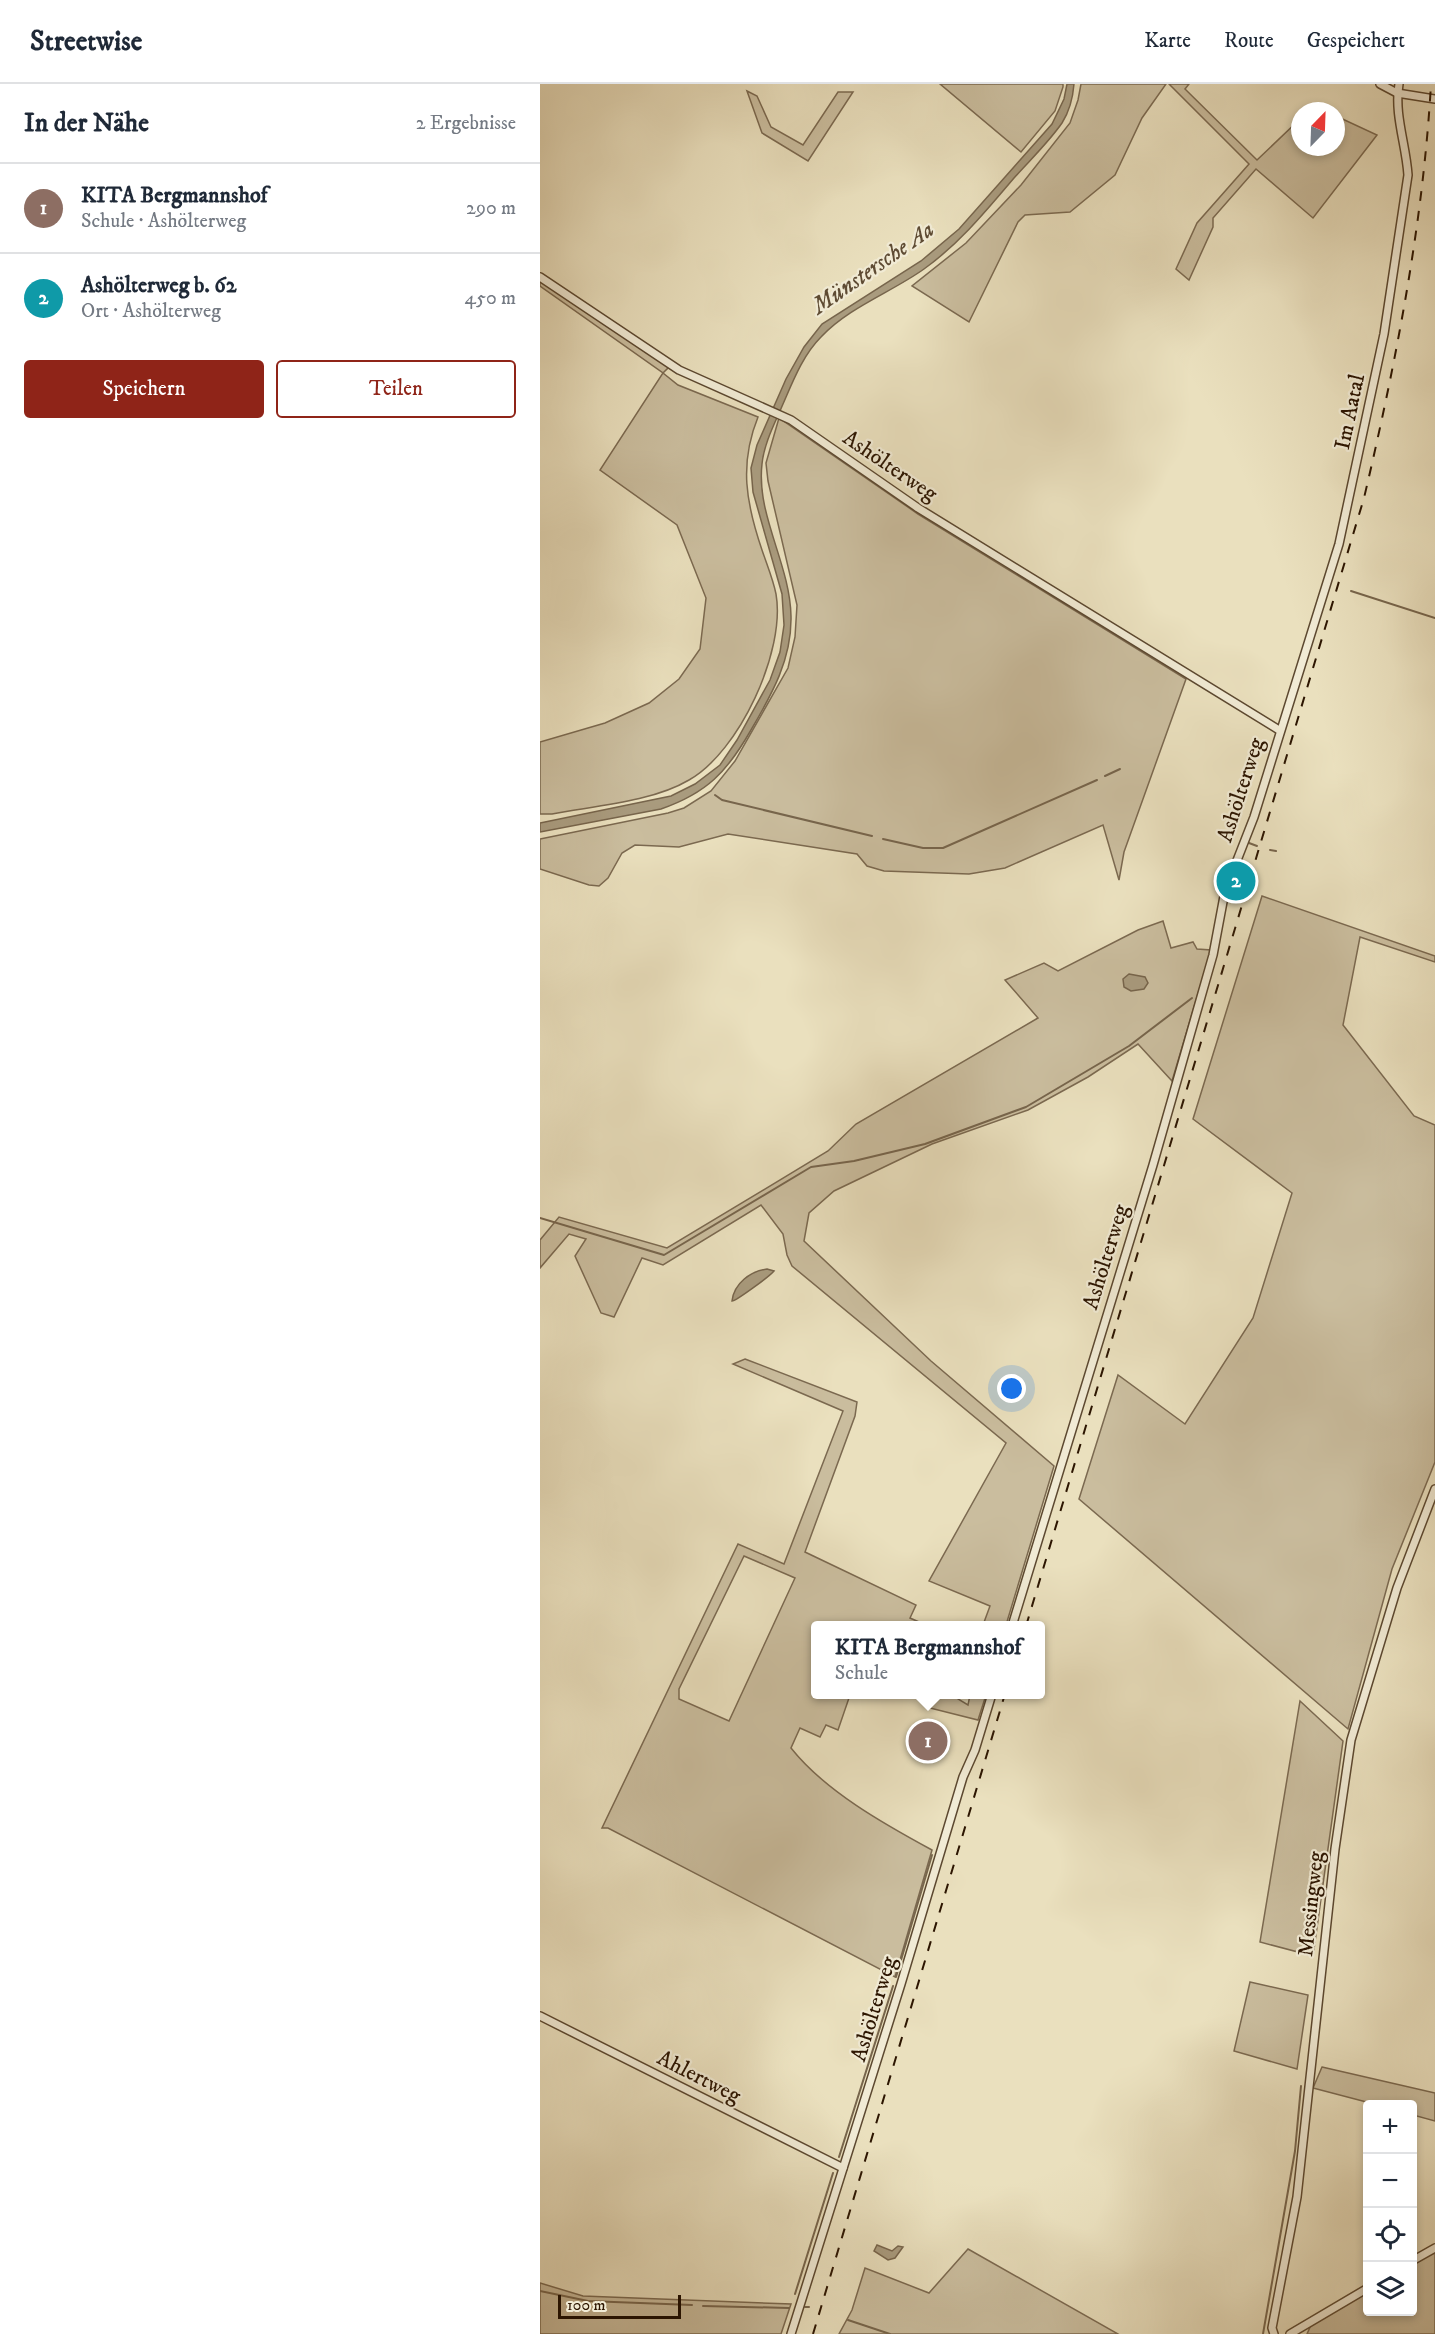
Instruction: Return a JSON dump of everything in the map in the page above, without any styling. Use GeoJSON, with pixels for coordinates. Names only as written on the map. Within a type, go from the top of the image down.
{"type":"FeatureCollection","features":[{"type":"Feature","properties":{"kind":"street"},"geometry":{"type":"LineString","coordinates":[[1380,84],[1397,93],[1435,99]]}},
{"type":"Feature","properties":{"kind":"street","name":"Im Aatal"},"geometry":{"type":"LineString","coordinates":[[1279,730],[1289,709],[1339,544],[1382,345],[1408,175],[1406,152],[1396,104],[1399,84]]}},
{"type":"Feature","properties":{"kind":"street","name":"Ashölterweg"},"geometry":{"type":"LineString","coordinates":[[540,277],[679,370],[786,418],[928,515],[1279,730],[1277,746],[1254,817],[1226,891],[1215,948],[1153,1166],[1014,1621]]}},
{"type":"Feature","properties":{"kind":"street","name":"Messingweg"},"geometry":{"type":"LineString","coordinates":[[1274,2334],[1272,2328],[1297,2198],[1335,1849],[1351,1740],[1393,1599],[1435,1489]]}},
{"type":"Feature","properties":{"kind":"street","name":"Ashölterweg"},"geometry":{"type":"LineString","coordinates":[[791,2334],[963,1777],[975,1750],[991,1699]]}},
{"type":"Feature","properties":{"kind":"street","name":"Ahlertweg"},"geometry":{"type":"LineString","coordinates":[[540,2016],[843,2168]]}},
{"type":"Feature","properties":{"kind":"street"},"geometry":{"type":"LineString","coordinates":[[1417,2259],[1435,2248]]}},
{"type":"Feature","properties":{"kind":"street"},"geometry":{"type":"LineString","coordinates":[[1290,2334],[1363,2291]]}},
{"type":"Feature","properties":{"kind":"shaded area"},"geometry":{"type":"Polygon","coordinates":[[[940,84],[1063,84],[1063,87],[1055,111],[1021,152],[940,84]]]}},
{"type":"Feature","properties":{"kind":"shaded area"},"geometry":{"type":"Polygon","coordinates":[[[1067,84],[1074,84],[1069,109],[1062,123],[972,227],[924,269],[857,308],[832,326],[815,344],[799,369],[765,448],[761,483],[768,521],[789,597],[791,616],[788,647],[773,689],[733,758],[703,788],[677,803],[661,809],[540,832],[540,823],[671,796],[695,784],[720,765],[737,740],[770,680],[780,652],[784,625],[782,594],[753,492],[751,468],[757,445],[786,379],[804,347],[822,324],[921,261],[959,229],[1052,124],[1064,99],[1067,84]]]}},
{"type":"Feature","properties":{"kind":"shaded area"},"geometry":{"type":"Polygon","coordinates":[[[1081,84],[1166,84],[1142,118],[1115,175],[1070,212],[1025,215],[1018,222],[969,322],[912,286],[966,243],[1021,185],[1070,123],[1081,84]]]}},
{"type":"Feature","properties":{"kind":"shaded area"},"geometry":{"type":"Polygon","coordinates":[[[1169,84],[1189,84],[1185,89],[1257,160],[1291,128],[1291,156],[1345,156],[1345,120],[1377,135],[1313,218],[1256,169],[1213,218],[1213,227],[1189,280],[1176,269],[1197,223],[1249,164],[1169,84]]]}},
{"type":"Feature","properties":{"kind":"shaded area"},"geometry":{"type":"Polygon","coordinates":[[[747,91],[757,96],[771,127],[803,145],[838,92],[853,92],[808,161],[762,133],[747,91]]]}},
{"type":"Feature","properties":{"kind":"shaded area"},"geometry":{"type":"Polygon","coordinates":[[[540,281],[669,367],[663,373],[540,286],[540,281]]]}},
{"type":"Feature","properties":{"kind":"shaded area"},"geometry":{"type":"Polygon","coordinates":[[[663,373],[678,385],[758,417],[748,451],[747,484],[756,533],[776,594],[777,617],[774,643],[755,698],[741,724],[708,766],[689,780],[640,798],[604,806],[540,814],[540,742],[605,723],[649,703],[679,679],[700,649],[706,598],[677,525],[600,470],[663,373]]]}},
{"type":"Feature","properties":{"kind":"shaded area"},"geometry":{"type":"Polygon","coordinates":[[[779,418],[918,514],[1186,679],[1124,852],[1119,880],[1103,825],[1005,868],[969,874],[884,871],[867,866],[857,854],[728,834],[679,847],[635,845],[622,853],[608,878],[599,886],[589,885],[540,869],[540,839],[668,813],[684,808],[711,791],[735,761],[788,668],[795,637],[797,605],[768,481],[766,463],[779,418]]]}},
{"type":"Feature","properties":{"kind":"shaded area"},"geometry":{"type":"Polygon","coordinates":[[[1262,896],[1435,956],[1435,962],[1360,937],[1343,1025],[1414,1116],[1435,1125],[1435,1462],[1392,1569],[1348,1729],[1079,1499],[1118,1375],[1185,1424],[1253,1318],[1292,1193],[1193,1119],[1262,896]]]}},
{"type":"Feature","properties":{"kind":"shaded area"},"geometry":{"type":"Polygon","coordinates":[[[1163,921],[1171,948],[1193,942],[1197,949],[1211,950],[1172,1081],[1138,1044],[1088,1077],[1028,1110],[932,1144],[834,1191],[809,1213],[804,1241],[931,1361],[1054,1466],[1007,1621],[984,1621],[990,1606],[929,1581],[1006,1443],[792,1266],[787,1255],[783,1234],[761,1205],[663,1265],[642,1258],[614,1317],[601,1313],[575,1256],[586,1239],[569,1234],[540,1268],[540,1240],[559,1217],[667,1248],[828,1151],[856,1124],[1038,1018],[1005,980],[1044,963],[1058,971],[1138,930],[1163,921]]]}},
{"type":"Feature","properties":{"kind":"shaded area"},"geometry":{"type":"Polygon","coordinates":[[[1129,974],[1145,977],[1148,983],[1144,989],[1131,991],[1124,987],[1123,979],[1129,974]]]}},
{"type":"Feature","properties":{"kind":"shaded area"},"geometry":{"type":"Polygon","coordinates":[[[767,1269],[774,1271],[732,1301],[736,1289],[744,1279],[755,1272],[767,1269]]]}},
{"type":"Feature","properties":{"kind":"shaded area"},"geometry":{"type":"Polygon","coordinates":[[[745,1359],[857,1402],[855,1416],[805,1552],[916,1605],[910,1618],[917,1621],[811,1621],[811,1699],[849,1699],[838,1730],[826,1725],[820,1737],[800,1728],[791,1748],[805,1764],[838,1792],[875,1818],[932,1850],[895,1977],[608,1828],[602,1828],[738,1544],[784,1564],[843,1411],[733,1364],[745,1359]],[[744,1556],[679,1689],[679,1699],[729,1721],[795,1578],[744,1556]]]}},
{"type":"Feature","properties":{"kind":"shaded area"},"geometry":{"type":"Polygon","coordinates":[[[933,1699],[958,1699],[968,1705],[969,1699],[985,1699],[978,1720],[930,1708],[933,1699]]]}},
{"type":"Feature","properties":{"kind":"shaded area"},"geometry":{"type":"Polygon","coordinates":[[[1300,1701],[1343,1741],[1313,1956],[1260,1942],[1300,1701]]]}},
{"type":"Feature","properties":{"kind":"shaded area"},"geometry":{"type":"Polygon","coordinates":[[[1250,1982],[1308,1995],[1297,2069],[1234,2051],[1250,1982]]]}},
{"type":"Feature","properties":{"kind":"shaded area"},"geometry":{"type":"Polygon","coordinates":[[[1322,2067],[1435,2093],[1435,2121],[1417,2116],[1417,2100],[1363,2101],[1313,2088],[1322,2067]]]}},
{"type":"Feature","properties":{"kind":"shaded area"},"geometry":{"type":"Polygon","coordinates":[[[877,2245],[892,2251],[898,2246],[903,2247],[895,2258],[888,2260],[874,2251],[877,2245]]]}},
{"type":"Feature","properties":{"kind":"shaded area"},"geometry":{"type":"Polygon","coordinates":[[[968,2249],[1118,2334],[839,2334],[852,2310],[865,2268],[929,2293],[968,2249]]]}},
{"type":"Feature","properties":{"kind":"shaded area"},"geometry":{"type":"Polygon","coordinates":[[[1435,2251],[1435,2334],[1307,2334],[1311,2325],[1363,2293],[1363,2316],[1417,2316],[1417,2262],[1435,2251]]]}},
{"type":"Feature","properties":{"kind":"shaded area"},"geometry":{"type":"Polygon","coordinates":[[[540,2283],[583,2296],[791,2304],[781,2334],[540,2334],[540,2283]]]}},
{"type":"Feature","properties":{"kind":"waterway"},"geometry":{"type":"LineString","coordinates":[[1351,591],[1435,618]]}},
{"type":"Feature","properties":{"kind":"waterway"},"geometry":{"type":"LineString","coordinates":[[1105,776],[1120,769]]}},
{"type":"Feature","properties":{"kind":"waterway"},"geometry":{"type":"LineString","coordinates":[[883,839],[923,848],[943,848],[1097,780]]}},
{"type":"Feature","properties":{"kind":"waterway"},"geometry":{"type":"LineString","coordinates":[[715,795],[722,800],[872,836]]}},
{"type":"Feature","properties":{"kind":"waterway"},"geometry":{"type":"LineString","coordinates":[[1249,843],[1257,846]]}},
{"type":"Feature","properties":{"kind":"waterway"},"geometry":{"type":"LineString","coordinates":[[1270,850],[1276,851]]}},
{"type":"Feature","properties":{"kind":"waterway"},"geometry":{"type":"LineString","coordinates":[[540,1218],[664,1255],[811,1167],[854,1161],[925,1144],[1026,1107],[1129,1046],[1192,998]]}},
{"type":"Feature","properties":{"kind":"waterway"},"geometry":{"type":"LineString","coordinates":[[896,1977],[932,1855]]}},
{"type":"Feature","properties":{"kind":"waterway"},"geometry":{"type":"LineString","coordinates":[[839,2157],[893,1986]]}},
{"type":"Feature","properties":{"kind":"waterway"},"geometry":{"type":"LineString","coordinates":[[1263,2334],[1295,2151],[1301,2086]]}},
{"type":"Feature","properties":{"kind":"waterway"},"geometry":{"type":"LineString","coordinates":[[795,2294],[833,2173]]}},
{"type":"Feature","properties":{"kind":"waterway"},"geometry":{"type":"LineString","coordinates":[[540,2291],[588,2301],[692,2305]]}},
{"type":"Feature","properties":{"kind":"waterway"},"geometry":{"type":"LineString","coordinates":[[703,2306],[789,2308]]}},
{"type":"Feature","properties":{"kind":"waterway"},"geometry":{"type":"LineString","coordinates":[[848,2320],[890,2334]]}},
{"type":"Feature","properties":{"kind":"railway"},"geometry":{"type":"LineString","coordinates":[[1027,1621],[1364,498],[1407,292],[1422,189],[1431,84]]}},
{"type":"Feature","properties":{"kind":"railway"},"geometry":{"type":"LineString","coordinates":[[813,2334],[1004,1699]]}},
{"type":"Feature","properties":{"kind":"place","name":"Ashölterweg b. 62"},"geometry":{"type":"Point","coordinates":[1236,881]}},
{"type":"Feature","properties":{"kind":"place","name":"KITA Bergmannshof"},"geometry":{"type":"Point","coordinates":[928,1741]}},
{"type":"Feature","properties":{"kind":"water label","name":"Münstersche Aa"},"geometry":{"type":"Point","coordinates":[873,268]}}]}
